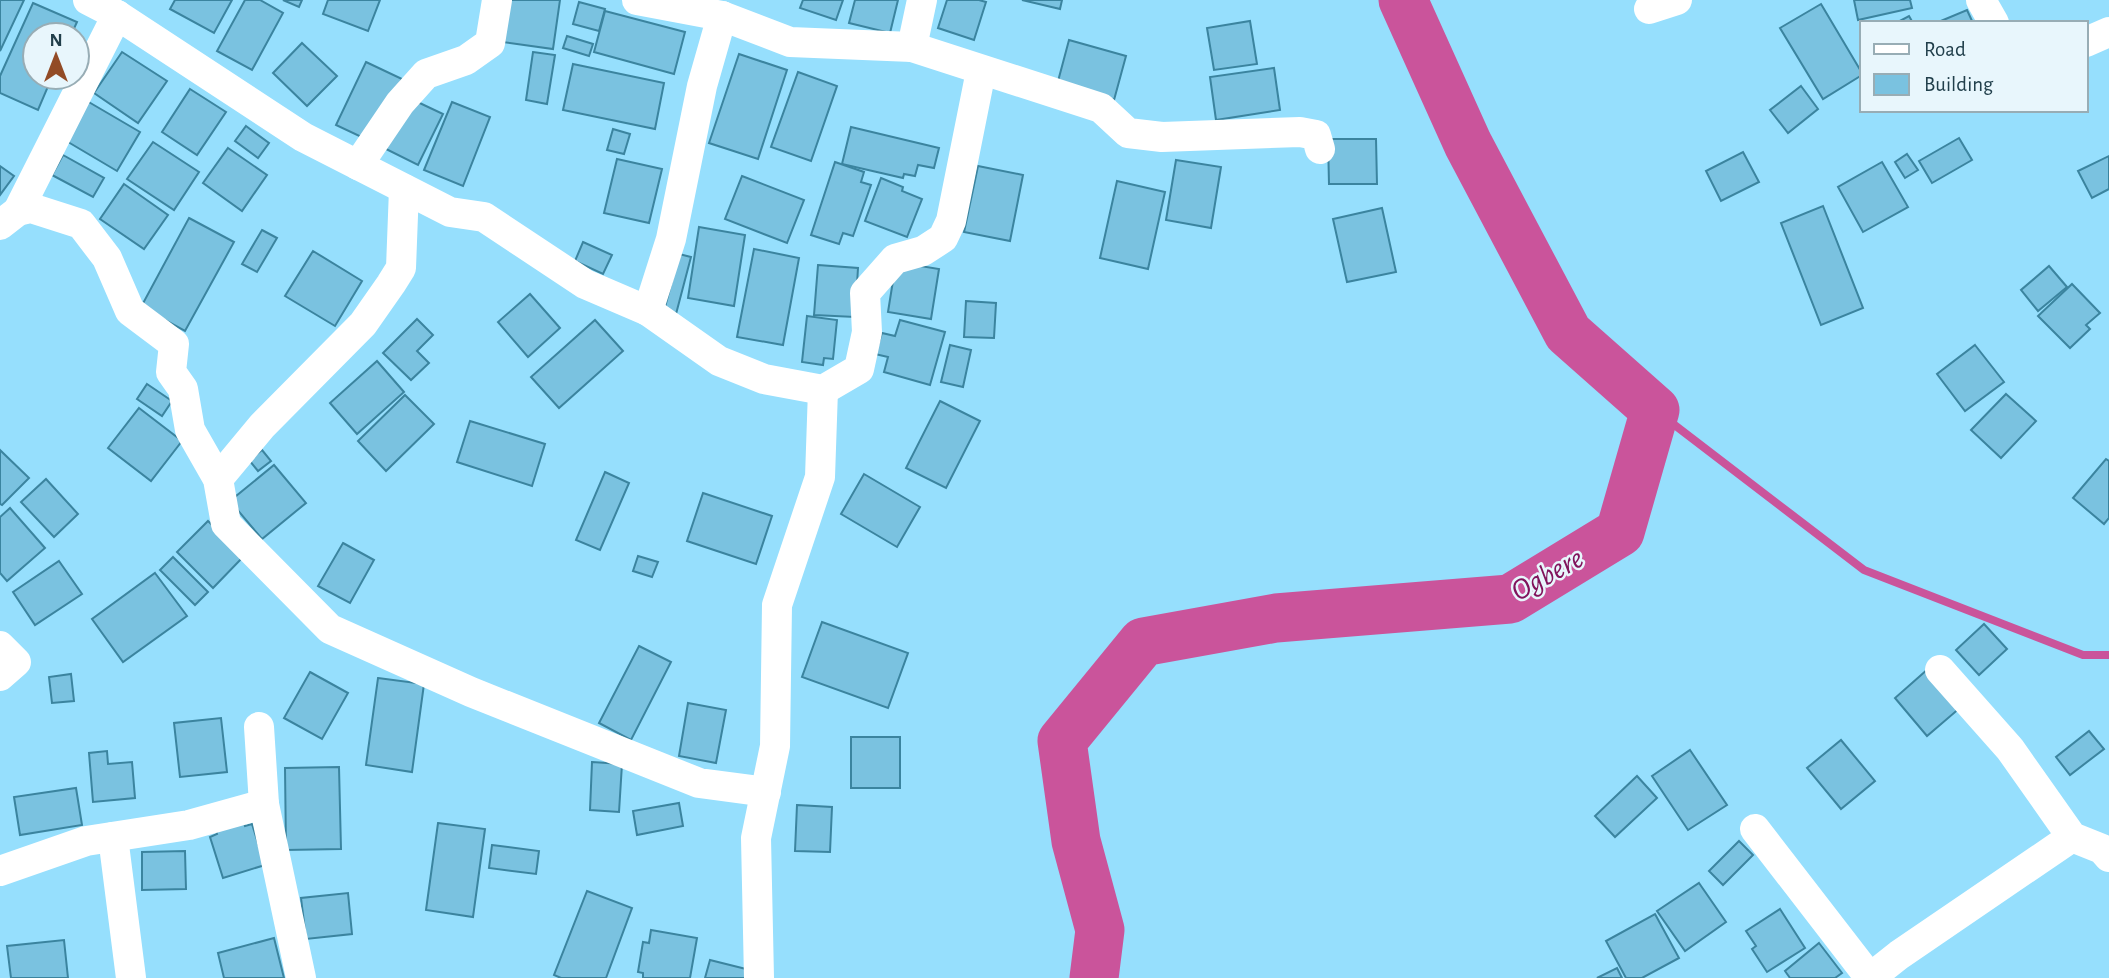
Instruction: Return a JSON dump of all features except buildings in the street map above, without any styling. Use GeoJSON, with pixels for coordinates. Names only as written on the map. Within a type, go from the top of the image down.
{"type":"FeatureCollection","features":[{"type":"Feature","properties":{"kind":"street"},"geometry":{"type":"LineString","coordinates":[[88,0],[117,15],[303,137],[450,212],[484,217],[585,284],[648,311],[719,361],[764,379],[822,390],[859,369],[867,332],[865,293],[895,259],[923,251],[943,238],[951,221],[981,71]]}},
{"type":"Feature","properties":{"kind":"street"},"geometry":{"type":"LineString","coordinates":[[358,165],[400,103],[426,74],[466,60],[490,43],[497,0]]}},
{"type":"Feature","properties":{"kind":"street"},"geometry":{"type":"LineString","coordinates":[[637,0],[722,16],[790,42],[912,47],[1101,108],[1128,134],[1162,137],[1300,132],[1316,135],[1320,149]]}},
{"type":"Feature","properties":{"kind":"street"},"geometry":{"type":"LineString","coordinates":[[912,47],[922,0]]}},
{"type":"Feature","properties":{"kind":"street"},"geometry":{"type":"LineString","coordinates":[[1981,0],[1993,21]]}},
{"type":"Feature","properties":{"kind":"street"},"geometry":{"type":"LineString","coordinates":[[9,218],[117,15]]}},
{"type":"Feature","properties":{"kind":"street"},"geometry":{"type":"LineString","coordinates":[[648,311],[671,239],[702,86],[722,16]]}},
{"type":"Feature","properties":{"kind":"street"},"geometry":{"type":"LineString","coordinates":[[2088,41],[2109,32]]}},
{"type":"Feature","properties":{"kind":"street"},"geometry":{"type":"LineString","coordinates":[[218,480],[262,426],[363,324],[391,284],[401,268],[404,189]]}},
{"type":"Feature","properties":{"kind":"street"},"geometry":{"type":"LineString","coordinates":[[9,218],[31,208],[81,224],[107,258],[130,311],[174,344],[171,372],[183,389],[190,430],[218,480],[226,524],[330,629],[471,692],[699,783],[766,792]]}},
{"type":"Feature","properties":{"kind":"street"},"geometry":{"type":"LineString","coordinates":[[759,978],[756,838],[775,746],[777,605],[820,477],[822,390]]}},
{"type":"Feature","properties":{"kind":"street"},"geometry":{"type":"LineString","coordinates":[[0,646],[16,662],[0,676]]}},
{"type":"Feature","properties":{"kind":"street"},"geometry":{"type":"LineString","coordinates":[[1940,670],[2010,749],[2072,837],[2102,849],[2109,857]]}},
{"type":"Feature","properties":{"kind":"street"},"geometry":{"type":"LineString","coordinates":[[259,727],[264,804],[301,978]]}},
{"type":"Feature","properties":{"kind":"street"},"geometry":{"type":"LineString","coordinates":[[0,871],[86,841],[189,825],[264,804]]}},
{"type":"Feature","properties":{"kind":"street"},"geometry":{"type":"LineString","coordinates":[[1755,829],[1870,978],[1899,955],[2072,837]]}},
{"type":"Feature","properties":{"kind":"street"},"geometry":{"type":"LineString","coordinates":[[113,836],[131,978]]}},
{"type":"Feature","properties":{"kind":"waterway","name":"Ogbere"},"geometry":{"type":"LineString","coordinates":[[1094,978],[1100,930],[1076,841],[1062,741],[1143,642],[1276,618],[1510,599],[1620,532],[1655,410],[1568,333],[1468,144],[1403,0]]}},
{"type":"Feature","properties":{"kind":"waterway"},"geometry":{"type":"LineString","coordinates":[[1655,410],[1864,570],[2083,655],[2109,655]]}}]}
